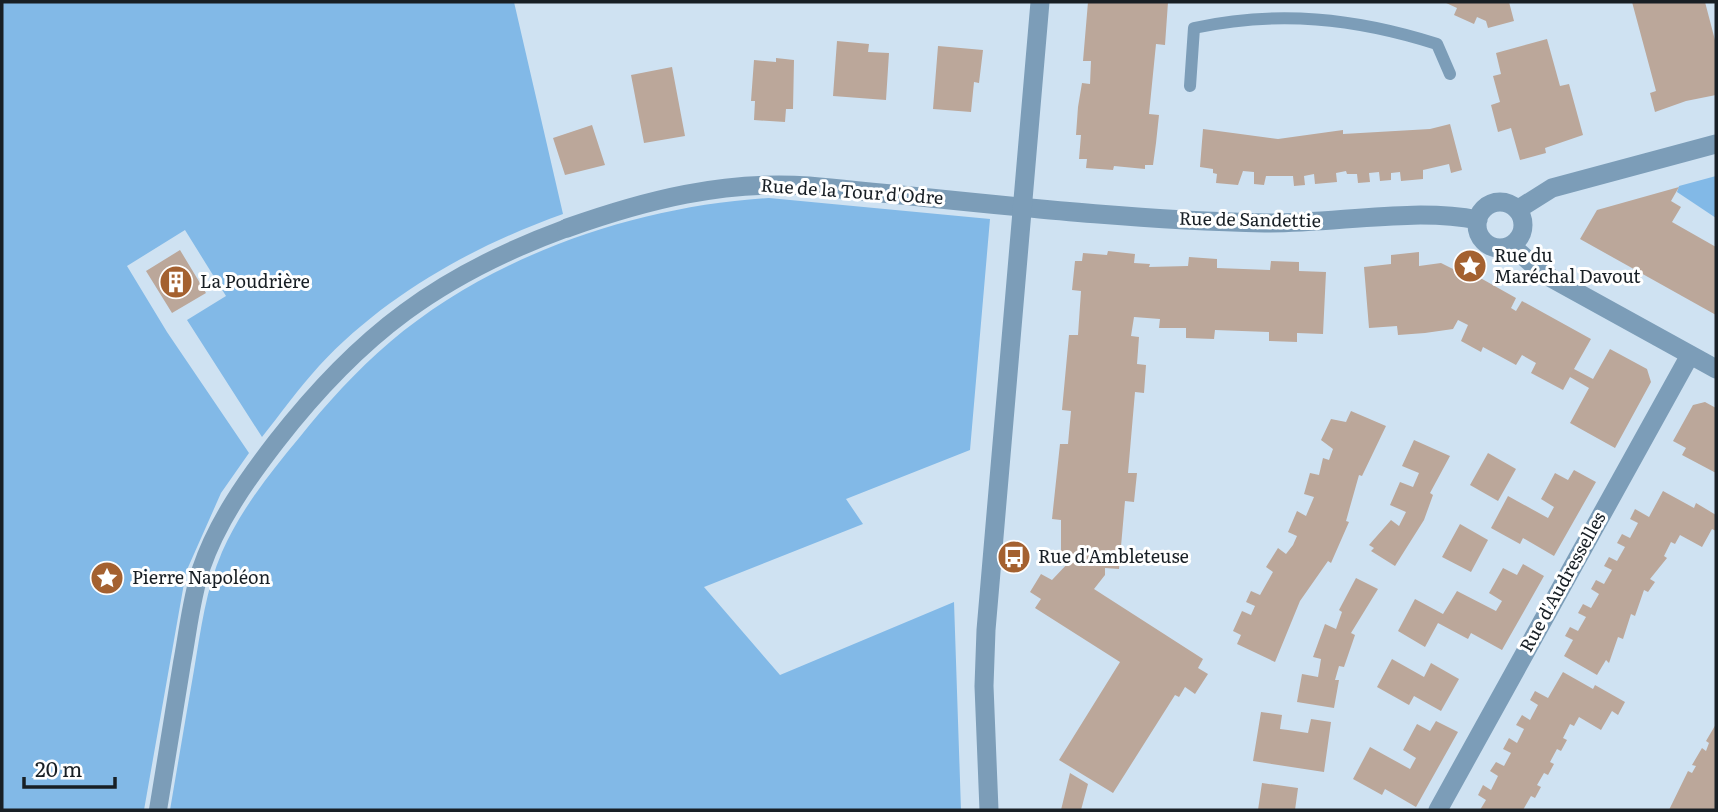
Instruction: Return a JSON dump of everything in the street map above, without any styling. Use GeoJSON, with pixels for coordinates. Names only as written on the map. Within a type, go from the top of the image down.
{"type":"FeatureCollection","features":[{"type":"Feature","properties":{"kind":"street"},"geometry":{"type":"LineString","coordinates":[[989,810],[984,686],[986,630],[1040,2]]}},
{"type":"Feature","properties":{"kind":"street"},"geometry":{"type":"LineString","coordinates":[[1517,209],[1552,188],[1716,144]]}},
{"type":"Feature","properties":{"kind":"street","name":"Rue de la Tour d'Odre"},"geometry":{"type":"LineString","coordinates":[[158,810],[196,586],[215,534],[245,484],[323,385],[354,353],[403,312],[460,275],[529,242],[659,200],[711,188],[757,184],[1022,205]]}},
{"type":"Feature","properties":{"kind":"street"},"geometry":{"type":"LineString","coordinates":[[1505,203],[1517,209],[1523,229],[1511,245],[1498,248],[1486,244],[1478,233],[1478,220],[1483,210],[1492,204],[1505,203]]}},
{"type":"Feature","properties":{"kind":"street","name":"Rue de Sandettie"},"geometry":{"type":"LineString","coordinates":[[1022,205],[1177,219],[1265,223],[1434,215],[1478,220]]}},
{"type":"Feature","properties":{"kind":"street"},"geometry":{"type":"LineString","coordinates":[[1511,245],[1542,273],[1716,369]]}},
{"type":"Feature","properties":{"kind":"street","name":"Rue d'Audresselles"},"geometry":{"type":"LineString","coordinates":[[1438,810],[1690,355]]}},
{"type":"Feature","properties":{"kind":"lane"},"geometry":{"type":"LineString","coordinates":[[1190,86],[1194,28],[1258,18],[1343,20],[1402,33],[1437,44],[1450,74]]}},
{"type":"Feature","properties":{"kind":"shaded area"},"geometry":{"type":"Polygon","coordinates":[[[2,2],[514,2],[563,214],[464,257],[401,295],[345,340],[319,366],[262,437],[187,320],[226,296],[185,230],[127,266],[167,332],[249,453],[221,493],[186,572],[144,810],[2,810],[2,2]]]}},
{"type":"Feature","properties":{"kind":"shaded area"},"geometry":{"type":"Polygon","coordinates":[[[1716,176],[1716,218],[1677,192],[1679,186],[1716,176]]]}},
{"type":"Feature","properties":{"kind":"shaded area"},"geometry":{"type":"Polygon","coordinates":[[[769,198],[990,219],[970,450],[846,499],[863,524],[704,587],[780,675],[954,602],[961,810],[170,810],[205,610],[222,552],[247,506],[267,478],[320,412],[354,376],[390,342],[430,311],[520,260],[568,240],[618,224],[719,203],[769,198]]]}},
{"type":"Feature","properties":{"kind":"building"},"geometry":{"type":"Polygon","coordinates":[[[1088,2],[1168,2],[1165,45],[1156,44],[1149,114],[1159,115],[1153,165],[1145,165],[1145,169],[1114,166],[1113,170],[1086,168],[1087,159],[1079,159],[1081,135],[1076,135],[1078,107],[1082,83],[1090,84],[1091,61],[1083,61],[1088,2]]]}},
{"type":"Feature","properties":{"kind":"building"},"geometry":{"type":"Polygon","coordinates":[[[1444,2],[1509,2],[1514,21],[1488,28],[1486,21],[1477,17],[1474,24],[1454,15],[1457,8],[1444,2]]]}},
{"type":"Feature","properties":{"kind":"building"},"geometry":{"type":"Polygon","coordinates":[[[1632,2],[1705,2],[1716,44],[1716,95],[1686,101],[1655,112],[1650,93],[1656,91],[1632,2]]]}},
{"type":"Feature","properties":{"kind":"building"},"geometry":{"type":"Polygon","coordinates":[[[1547,39],[1560,86],[1569,84],[1583,135],[1545,148],[1546,153],[1520,160],[1511,128],[1498,132],[1491,105],[1500,102],[1493,76],[1501,74],[1496,53],[1547,39]]]}},
{"type":"Feature","properties":{"kind":"building"},"geometry":{"type":"Polygon","coordinates":[[[837,41],[869,44],[868,52],[889,53],[886,100],[833,96],[837,41]]]}},
{"type":"Feature","properties":{"kind":"building"},"geometry":{"type":"Polygon","coordinates":[[[938,46],[983,50],[979,83],[974,82],[971,112],[933,109],[938,46]]]}},
{"type":"Feature","properties":{"kind":"building"},"geometry":{"type":"Polygon","coordinates":[[[776,58],[794,60],[793,109],[786,109],[785,122],[754,120],[755,101],[751,101],[754,60],[776,62],[776,58]]]}},
{"type":"Feature","properties":{"kind":"building"},"geometry":{"type":"Polygon","coordinates":[[[672,67],[685,136],[644,143],[631,75],[672,67]]]}},
{"type":"Feature","properties":{"kind":"building"},"geometry":{"type":"Polygon","coordinates":[[[1450,124],[1462,170],[1451,173],[1449,164],[1423,170],[1423,179],[1401,181],[1400,172],[1391,173],[1391,180],[1380,181],[1379,172],[1369,173],[1370,182],[1358,183],[1357,174],[1347,174],[1346,171],[1336,173],[1337,182],[1315,184],[1314,174],[1304,176],[1305,185],[1294,186],[1293,176],[1266,176],[1264,185],[1254,184],[1254,172],[1243,171],[1238,185],[1216,183],[1217,174],[1213,173],[1213,169],[1200,167],[1203,129],[1278,139],[1343,130],[1343,134],[1430,129],[1450,124]]]}},
{"type":"Feature","properties":{"kind":"building"},"geometry":{"type":"Polygon","coordinates":[[[592,125],[605,165],[565,175],[553,138],[592,125]]]}},
{"type":"Feature","properties":{"kind":"building"},"geometry":{"type":"Polygon","coordinates":[[[1679,187],[1671,201],[1681,207],[1672,222],[1716,247],[1716,315],[1580,239],[1597,210],[1679,187]]]}},
{"type":"Feature","properties":{"kind":"building","name":"La Poudrière"},"geometry":{"type":"Polygon","coordinates":[[[180,250],[206,293],[172,313],[146,271],[180,250]]]}},
{"type":"Feature","properties":{"kind":"building"},"geometry":{"type":"Polygon","coordinates":[[[1108,251],[1135,254],[1134,263],[1150,264],[1149,267],[1188,266],[1189,257],[1217,259],[1217,268],[1270,270],[1271,261],[1299,262],[1299,271],[1326,272],[1323,334],[1297,333],[1297,342],[1269,341],[1269,332],[1215,330],[1214,339],[1186,338],[1186,328],[1159,328],[1160,319],[1134,317],[1131,336],[1139,337],[1137,364],[1146,365],[1144,393],[1135,392],[1128,473],[1137,473],[1134,502],[1125,501],[1119,569],[1105,568],[1105,575],[1094,589],[1203,659],[1198,668],[1208,674],[1195,694],[1185,687],[1179,697],[1175,695],[1113,793],[1059,760],[1120,662],[1035,608],[1041,599],[1030,592],[1041,574],[1052,580],[1069,562],[1061,560],[1061,520],[1052,519],[1060,444],[1068,444],[1071,411],[1062,410],[1069,335],[1078,335],[1081,291],[1072,290],[1075,261],[1082,261],[1083,253],[1107,255],[1108,251]]]}},
{"type":"Feature","properties":{"kind":"building"},"geometry":{"type":"Polygon","coordinates":[[[1419,252],[1419,266],[1441,263],[1457,271],[1459,266],[1516,298],[1511,308],[1516,311],[1522,301],[1591,339],[1574,369],[1593,379],[1610,349],[1647,369],[1651,382],[1615,448],[1570,423],[1589,388],[1570,377],[1563,390],[1531,373],[1536,363],[1522,355],[1516,365],[1483,347],[1481,352],[1461,341],[1468,325],[1458,320],[1453,329],[1425,333],[1398,335],[1397,326],[1369,328],[1364,267],[1391,264],[1391,255],[1419,252]]]}},
{"type":"Feature","properties":{"kind":"building"},"geometry":{"type":"Polygon","coordinates":[[[1705,402],[1716,408],[1716,473],[1682,455],[1686,448],[1673,441],[1693,405],[1705,402]]]}},
{"type":"Feature","properties":{"kind":"building"},"geometry":{"type":"Polygon","coordinates":[[[1351,411],[1386,426],[1362,476],[1359,475],[1346,521],[1349,522],[1331,563],[1328,561],[1300,601],[1275,662],[1237,644],[1241,635],[1233,631],[1242,611],[1251,615],[1255,606],[1246,602],[1251,591],[1260,595],[1273,572],[1266,567],[1278,548],[1286,554],[1293,545],[1297,536],[1288,532],[1297,511],[1306,516],[1314,497],[1304,494],[1310,473],[1319,475],[1323,458],[1329,460],[1333,449],[1321,440],[1331,419],[1346,422],[1351,411]]]}},
{"type":"Feature","properties":{"kind":"building"},"geometry":{"type":"Polygon","coordinates":[[[1414,440],[1450,456],[1430,493],[1433,495],[1424,520],[1395,566],[1371,551],[1374,548],[1369,545],[1391,520],[1399,526],[1406,512],[1390,505],[1400,482],[1413,487],[1419,473],[1402,466],[1414,440]]]}},
{"type":"Feature","properties":{"kind":"building"},"geometry":{"type":"Polygon","coordinates":[[[1488,453],[1516,469],[1498,501],[1470,485],[1488,453]]]}},
{"type":"Feature","properties":{"kind":"building"},"geometry":{"type":"Polygon","coordinates":[[[1574,470],[1596,482],[1554,556],[1523,538],[1520,544],[1491,528],[1508,496],[1548,518],[1554,507],[1541,499],[1555,473],[1568,480],[1574,470]]]}},
{"type":"Feature","properties":{"kind":"building"},"geometry":{"type":"Polygon","coordinates":[[[1663,491],[1694,508],[1696,503],[1716,515],[1716,531],[1712,529],[1702,547],[1680,535],[1675,544],[1671,542],[1664,556],[1667,558],[1650,579],[1655,582],[1648,592],[1644,590],[1635,616],[1631,614],[1623,639],[1618,637],[1609,663],[1606,660],[1597,675],[1564,656],[1573,640],[1565,636],[1570,627],[1578,631],[1586,617],[1578,613],[1583,604],[1591,608],[1599,594],[1591,589],[1596,580],[1604,584],[1612,570],[1604,566],[1609,557],[1617,561],[1625,547],[1617,543],[1622,534],[1630,538],[1638,523],[1630,519],[1635,509],[1649,517],[1663,491]]]}},
{"type":"Feature","properties":{"kind":"building"},"geometry":{"type":"Polygon","coordinates":[[[1460,524],[1488,540],[1471,572],[1442,557],[1460,524]]]}},
{"type":"Feature","properties":{"kind":"building"},"geometry":{"type":"Polygon","coordinates":[[[1523,564],[1544,576],[1502,650],[1471,633],[1468,639],[1438,623],[1425,647],[1398,631],[1415,599],[1443,614],[1457,591],[1496,611],[1502,601],[1489,593],[1503,568],[1517,575],[1523,564]]]}},
{"type":"Feature","properties":{"kind":"building"},"geometry":{"type":"Polygon","coordinates":[[[1356,578],[1378,589],[1351,633],[1355,635],[1344,667],[1339,666],[1335,680],[1339,680],[1334,708],[1297,702],[1302,674],[1318,677],[1321,659],[1313,657],[1325,624],[1336,629],[1342,612],[1339,610],[1356,578]]]}},
{"type":"Feature","properties":{"kind":"building"},"geometry":{"type":"Polygon","coordinates":[[[1392,659],[1424,677],[1431,663],[1459,679],[1441,711],[1414,696],[1409,705],[1377,687],[1392,659]]]}},
{"type":"Feature","properties":{"kind":"building"},"geometry":{"type":"Polygon","coordinates":[[[1563,672],[1593,689],[1595,685],[1625,702],[1618,715],[1612,711],[1601,730],[1579,717],[1574,726],[1570,724],[1563,738],[1567,740],[1561,751],[1557,749],[1550,762],[1554,764],[1548,775],[1544,773],[1537,785],[1541,787],[1535,798],[1531,796],[1523,810],[1480,810],[1486,800],[1478,795],[1483,785],[1491,790],[1498,776],[1490,771],[1496,762],[1504,766],[1511,753],[1503,749],[1509,738],[1517,743],[1524,729],[1516,725],[1522,715],[1530,720],[1538,705],[1530,700],[1535,691],[1548,698],[1563,672]]]}},
{"type":"Feature","properties":{"kind":"building"},"geometry":{"type":"Polygon","coordinates":[[[1261,712],[1282,715],[1280,729],[1308,733],[1311,719],[1331,722],[1324,772],[1253,761],[1261,712]]]}},
{"type":"Feature","properties":{"kind":"building"},"geometry":{"type":"Polygon","coordinates":[[[1436,721],[1458,732],[1416,807],[1385,789],[1382,795],[1353,779],[1370,747],[1410,769],[1416,758],[1403,750],[1417,724],[1430,731],[1436,721]]]}},
{"type":"Feature","properties":{"kind":"building"},"geometry":{"type":"Polygon","coordinates":[[[1716,724],[1716,810],[1669,810],[1688,771],[1692,773],[1696,766],[1692,765],[1702,748],[1706,751],[1709,743],[1706,741],[1716,724]]]}},
{"type":"Feature","properties":{"kind":"building"},"geometry":{"type":"Polygon","coordinates":[[[1070,773],[1088,784],[1081,810],[1061,810],[1070,773]]]}},
{"type":"Feature","properties":{"kind":"building"},"geometry":{"type":"Polygon","coordinates":[[[1262,783],[1298,788],[1295,810],[1258,810],[1262,783]]]}},
{"type":"Feature","properties":{"kind":"place","name":"Rue du Maréchal Davout"},"geometry":{"type":"Point","coordinates":[1470,266]}},
{"type":"Feature","properties":{"kind":"place","name":"La Poudrière"},"geometry":{"type":"Point","coordinates":[176,282]}},
{"type":"Feature","properties":{"kind":"place","name":"Rue d'Ambleteuse"},"geometry":{"type":"Point","coordinates":[1014,557]}},
{"type":"Feature","properties":{"kind":"place","name":"Pierre Napoléon"},"geometry":{"type":"Point","coordinates":[107,578]}}]}
